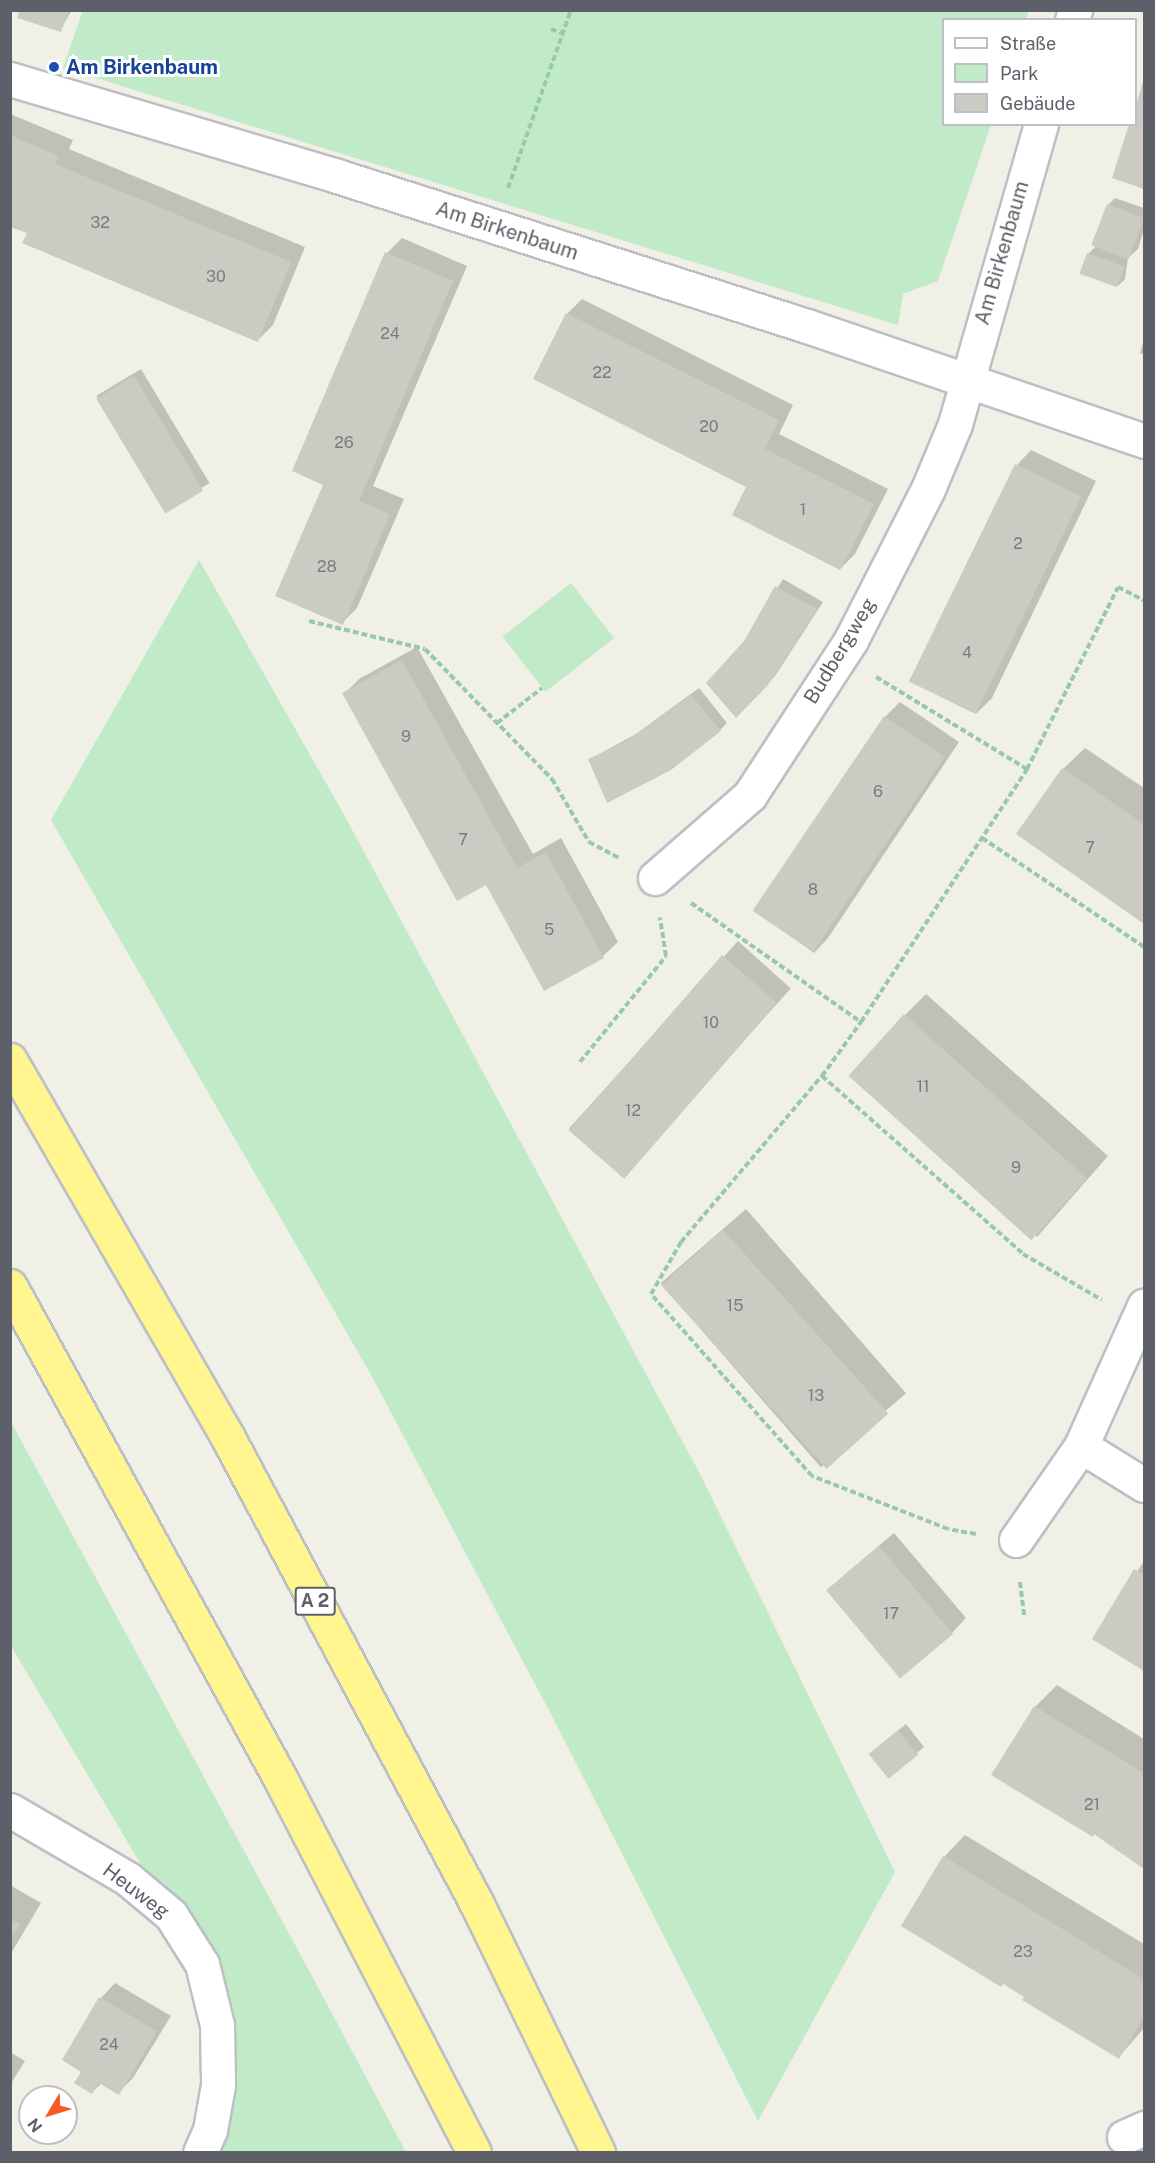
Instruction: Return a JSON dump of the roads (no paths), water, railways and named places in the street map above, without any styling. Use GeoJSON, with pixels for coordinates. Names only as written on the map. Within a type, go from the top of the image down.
{"type":"FeatureCollection","features":[{"type":"Feature","properties":{"kind":"highway","name":"A 2"},"geometry":{"type":"LineString","coordinates":[[10,1060],[231,1445],[477,1904],[598,2152]]}},
{"type":"Feature","properties":{"kind":"highway"},"geometry":{"type":"LineString","coordinates":[[10,1286],[280,1778],[474,2152]]}},
{"type":"Feature","properties":{"kind":"street","name":"Am Birkenbaum"},"geometry":{"type":"LineString","coordinates":[[10,79],[337,176],[807,326],[966,383],[1144,441]]}},
{"type":"Feature","properties":{"kind":"street","name":"Am Birkenbaum"},"geometry":{"type":"LineString","coordinates":[[966,383],[1040,126]]}},
{"type":"Feature","properties":{"kind":"street","name":"Budbergweg"},"geometry":{"type":"LineString","coordinates":[[655,878],[750,795],[840,656],[928,489],[955,424],[966,383]]}},
{"type":"Feature","properties":{"kind":"street"},"geometry":{"type":"LineString","coordinates":[[1016,1540],[1081,1446],[1142,1312]]}},
{"type":"Feature","properties":{"kind":"street"},"geometry":{"type":"LineString","coordinates":[[1081,1446],[1144,1485]]}},
{"type":"Feature","properties":{"kind":"street","name":"Heuweg"},"geometry":{"type":"LineString","coordinates":[[10,1810],[128,1879],[171,1915],[202,1964],[217,2025],[218,2085],[210,2130],[200,2152]]}},
{"type":"Feature","properties":{"kind":"place","name":"Am Birkenbaum"},"geometry":{"type":"Point","coordinates":[54,67]}}]}
